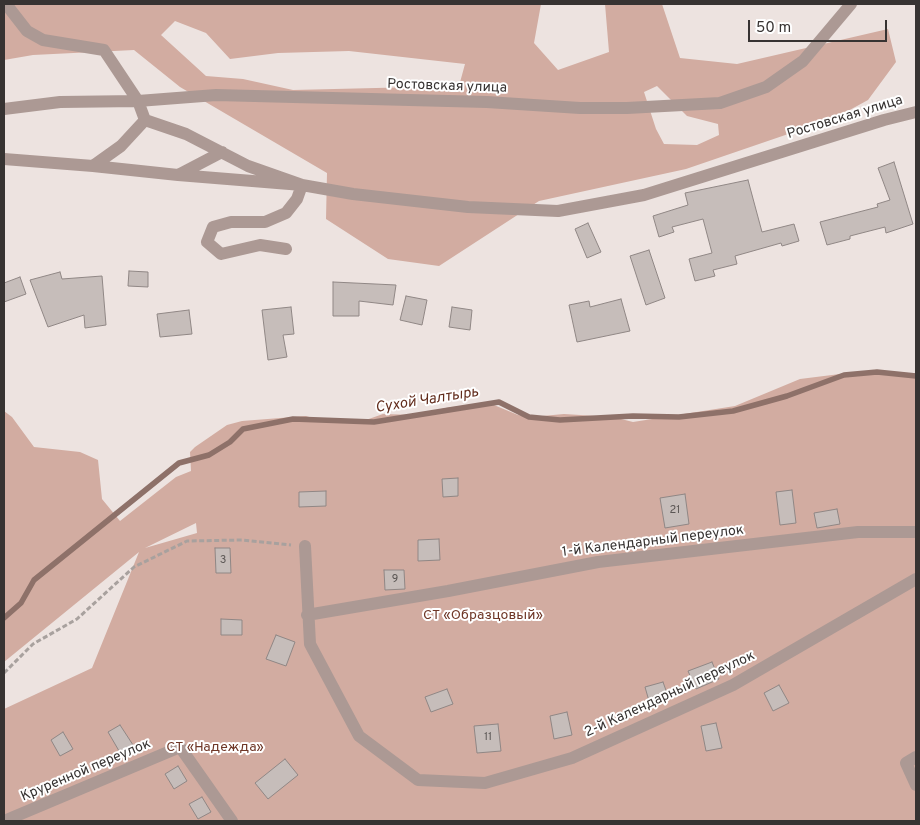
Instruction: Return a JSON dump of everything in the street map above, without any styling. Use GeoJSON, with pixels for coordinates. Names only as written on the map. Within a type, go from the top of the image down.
{"type":"FeatureCollection","features":[{"type":"Feature","properties":{"kind":"street"},"geometry":{"type":"LineString","coordinates":[[6,4],[27,31],[43,40],[104,50],[138,101],[145,120],[121,146],[93,166]]}},
{"type":"Feature","properties":{"kind":"street","name":"Ростовская улица"},"geometry":{"type":"LineString","coordinates":[[4,109],[60,102],[138,101],[216,94],[487,102],[580,108],[627,108],[720,103],[766,87],[803,61],[851,4]]}},
{"type":"Feature","properties":{"kind":"street","name":"Ростовская улица"},"geometry":{"type":"LineString","coordinates":[[145,120],[186,134],[248,166],[302,185],[353,194],[468,207],[558,211],[644,195],[884,120],[916,112]]}},
{"type":"Feature","properties":{"kind":"street"},"geometry":{"type":"LineString","coordinates":[[178,175],[222,152]]}},
{"type":"Feature","properties":{"kind":"street"},"geometry":{"type":"LineString","coordinates":[[4,159],[302,185],[297,199],[286,213],[264,222],[231,222],[213,228],[207,242],[221,254],[260,245],[286,249]]}},
{"type":"Feature","properties":{"kind":"street","name":"1-й Календарный переулок"},"geometry":{"type":"LineString","coordinates":[[307,614],[448,591],[598,562],[858,532],[916,532]]}},
{"type":"Feature","properties":{"kind":"street"},"geometry":{"type":"LineString","coordinates":[[305,546],[307,614]]}},
{"type":"Feature","properties":{"kind":"street","name":"2-й Календарный переулок"},"geometry":{"type":"LineString","coordinates":[[307,614],[310,644],[360,736],[418,780],[485,783],[572,758],[732,685],[916,578]]}},
{"type":"Feature","properties":{"kind":"street","name":"Круренной переулок"},"geometry":{"type":"LineString","coordinates":[[4,821],[180,748],[232,821]]}},
{"type":"Feature","properties":{"kind":"street"},"geometry":{"type":"LineString","coordinates":[[916,757],[906,763],[916,785]]}},
{"type":"Feature","properties":{"kind":"path"},"geometry":{"type":"LineString","coordinates":[[4,673],[33,644],[77,619],[134,566],[187,541],[242,540],[305,546]]}},
{"type":"Feature","properties":{"kind":"green space"},"geometry":{"type":"Polygon","coordinates":[[[4,4],[541,4],[534,43],[558,70],[609,52],[605,4],[662,4],[680,58],[737,64],[888,29],[896,62],[868,100],[835,118],[686,169],[539,201],[439,266],[388,259],[326,219],[327,173],[180,87],[134,50],[33,55],[4,60],[4,4]],[[175,21],[161,35],[206,76],[243,79],[293,90],[459,86],[465,64],[349,51],[278,53],[230,59],[206,33],[175,21]],[[657,86],[644,92],[656,129],[664,144],[697,145],[719,135],[718,124],[687,116],[657,86]]]}},
{"type":"Feature","properties":{"kind":"green space","name":"СТ «Образцовый»"},"geometry":{"type":"Polygon","coordinates":[[[864,371],[916,375],[916,821],[4,821],[4,709],[92,668],[139,552],[4,662],[4,411],[12,417],[34,447],[80,452],[98,460],[102,499],[120,521],[176,477],[191,471],[190,452],[195,447],[227,425],[242,421],[306,416],[319,420],[363,421],[383,414],[416,415],[450,407],[494,405],[518,415],[531,417],[564,414],[613,417],[633,422],[735,406],[800,379],[864,371]],[[196,523],[145,548],[197,533],[196,523]]]}},
{"type":"Feature","properties":{"kind":"building"},"geometry":{"type":"Polygon","coordinates":[[[894,162],[913,224],[886,233],[885,227],[850,236],[850,239],[827,245],[820,222],[878,207],[877,204],[890,200],[878,168],[894,162]]]}},
{"type":"Feature","properties":{"kind":"building"},"geometry":{"type":"Polygon","coordinates":[[[748,180],[762,232],[794,224],[799,241],[782,246],[781,243],[735,256],[737,264],[713,270],[715,276],[695,281],[689,259],[712,253],[703,219],[672,227],[674,232],[659,237],[653,216],[688,205],[685,193],[748,180]]]}},
{"type":"Feature","properties":{"kind":"building"},"geometry":{"type":"Polygon","coordinates":[[[588,223],[601,252],[587,258],[575,229],[588,223]]]}},
{"type":"Feature","properties":{"kind":"building"},"geometry":{"type":"Polygon","coordinates":[[[649,250],[665,298],[646,305],[630,256],[649,250]]]}},
{"type":"Feature","properties":{"kind":"building"},"geometry":{"type":"Polygon","coordinates":[[[129,271],[148,272],[148,287],[128,286],[129,271]]]}},
{"type":"Feature","properties":{"kind":"building"},"geometry":{"type":"Polygon","coordinates":[[[60,272],[62,279],[102,276],[106,325],[85,328],[84,315],[48,327],[30,280],[60,272]]]}},
{"type":"Feature","properties":{"kind":"building"},"geometry":{"type":"Polygon","coordinates":[[[20,277],[26,294],[4,302],[4,283],[20,277]]]}},
{"type":"Feature","properties":{"kind":"building"},"geometry":{"type":"Polygon","coordinates":[[[333,282],[396,285],[393,305],[359,301],[359,316],[333,316],[333,282]]]}},
{"type":"Feature","properties":{"kind":"building"},"geometry":{"type":"Polygon","coordinates":[[[406,296],[427,300],[422,325],[400,320],[406,296]]]}},
{"type":"Feature","properties":{"kind":"building"},"geometry":{"type":"Polygon","coordinates":[[[621,299],[630,331],[577,342],[569,305],[589,301],[590,307],[621,299]]]}},
{"type":"Feature","properties":{"kind":"building"},"geometry":{"type":"Polygon","coordinates":[[[291,307],[294,334],[283,335],[287,357],[268,360],[262,310],[291,307]]]}},
{"type":"Feature","properties":{"kind":"building"},"geometry":{"type":"Polygon","coordinates":[[[452,307],[472,310],[470,330],[449,327],[452,307]]]}},
{"type":"Feature","properties":{"kind":"building"},"geometry":{"type":"Polygon","coordinates":[[[189,310],[192,334],[160,337],[157,314],[189,310]]]}},
{"type":"Feature","properties":{"kind":"building"},"geometry":{"type":"Polygon","coordinates":[[[458,478],[458,496],[443,497],[442,479],[458,478]]]}},
{"type":"Feature","properties":{"kind":"building"},"geometry":{"type":"Polygon","coordinates":[[[792,490],[796,523],[780,525],[776,492],[792,490]]]}},
{"type":"Feature","properties":{"kind":"building"},"geometry":{"type":"Polygon","coordinates":[[[326,491],[326,506],[299,507],[299,492],[326,491]]]}},
{"type":"Feature","properties":{"kind":"building"},"geometry":{"type":"Polygon","coordinates":[[[685,494],[689,524],[665,528],[660,498],[685,494]]]}},
{"type":"Feature","properties":{"kind":"building"},"geometry":{"type":"Polygon","coordinates":[[[837,509],[840,524],[817,528],[814,513],[837,509]]]}},
{"type":"Feature","properties":{"kind":"building"},"geometry":{"type":"Polygon","coordinates":[[[439,539],[440,560],[418,561],[418,540],[439,539]]]}},
{"type":"Feature","properties":{"kind":"building"},"geometry":{"type":"Polygon","coordinates":[[[215,548],[230,548],[231,573],[216,573],[215,548]]]}},
{"type":"Feature","properties":{"kind":"building"},"geometry":{"type":"Polygon","coordinates":[[[384,570],[404,570],[405,589],[385,590],[384,570]]]}},
{"type":"Feature","properties":{"kind":"building"},"geometry":{"type":"Polygon","coordinates":[[[221,619],[242,620],[242,635],[221,635],[221,619]]]}},
{"type":"Feature","properties":{"kind":"building"},"geometry":{"type":"Polygon","coordinates":[[[276,635],[295,642],[286,666],[266,659],[276,635]]]}},
{"type":"Feature","properties":{"kind":"building"},"geometry":{"type":"Polygon","coordinates":[[[712,662],[719,679],[696,689],[688,671],[712,662]]]}},
{"type":"Feature","properties":{"kind":"building"},"geometry":{"type":"Polygon","coordinates":[[[663,682],[668,696],[649,701],[645,687],[663,682]]]}},
{"type":"Feature","properties":{"kind":"building"},"geometry":{"type":"Polygon","coordinates":[[[779,685],[789,703],[773,711],[764,693],[779,685]]]}},
{"type":"Feature","properties":{"kind":"building"},"geometry":{"type":"Polygon","coordinates":[[[447,689],[453,704],[431,712],[425,697],[447,689]]]}},
{"type":"Feature","properties":{"kind":"building"},"geometry":{"type":"Polygon","coordinates":[[[567,712],[572,735],[554,739],[550,716],[567,712]]]}},
{"type":"Feature","properties":{"kind":"building"},"geometry":{"type":"Polygon","coordinates":[[[716,723],[722,748],[706,751],[701,726],[716,723]]]}},
{"type":"Feature","properties":{"kind":"building"},"geometry":{"type":"Polygon","coordinates":[[[498,724],[501,751],[477,753],[474,726],[498,724]]]}},
{"type":"Feature","properties":{"kind":"building"},"geometry":{"type":"Polygon","coordinates":[[[120,725],[135,748],[122,756],[108,732],[120,725]]]}},
{"type":"Feature","properties":{"kind":"building"},"geometry":{"type":"Polygon","coordinates":[[[63,732],[73,749],[60,756],[51,740],[63,732]]]}},
{"type":"Feature","properties":{"kind":"building"},"geometry":{"type":"Polygon","coordinates":[[[285,759],[298,775],[268,799],[255,783],[285,759]]]}},
{"type":"Feature","properties":{"kind":"building"},"geometry":{"type":"Polygon","coordinates":[[[178,766],[187,781],[174,789],[165,774],[178,766]]]}},
{"type":"Feature","properties":{"kind":"building"},"geometry":{"type":"Polygon","coordinates":[[[202,797],[211,812],[198,819],[189,804],[202,797]]]}},
{"type":"Feature","properties":{"kind":"waterway","name":"Сухой Чалтырь"},"geometry":{"type":"LineString","coordinates":[[4,618],[21,603],[34,580],[179,463],[209,455],[230,442],[243,429],[293,419],[374,422],[499,402],[529,417],[560,420],[633,416],[679,417],[733,411],[787,396],[844,375],[877,372],[916,376]]}},
{"type":"Feature","properties":{"kind":"park label","name":"СТ «Надежда»"},"geometry":{"type":"Point","coordinates":[215,748]}}]}
